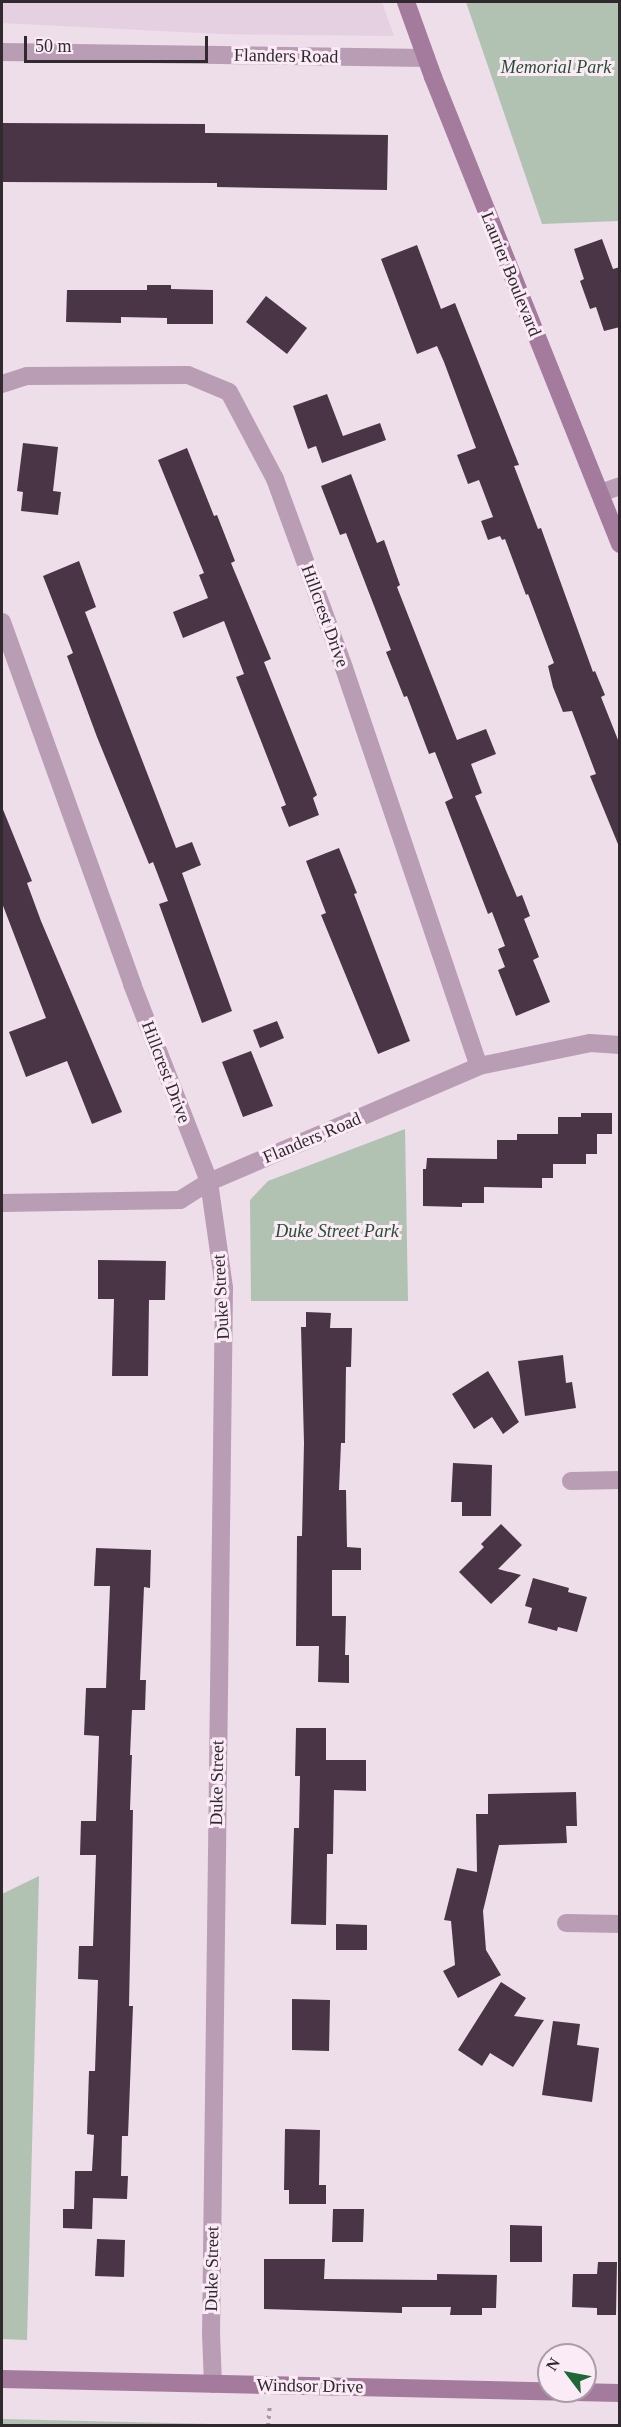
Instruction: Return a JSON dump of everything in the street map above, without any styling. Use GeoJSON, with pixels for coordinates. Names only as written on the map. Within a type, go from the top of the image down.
{"type":"FeatureCollection","features":[{"type":"Feature","properties":{"kind":"street","name":"Laurier Boulevard"},"geometry":{"type":"LineString","coordinates":[[406,2],[426,58],[620,544]]}},
{"type":"Feature","properties":{"kind":"street","name":"Flanders Road"},"geometry":{"type":"LineString","coordinates":[[2,52],[426,58]]}},
{"type":"Feature","properties":{"kind":"street","name":"Hillcrest Drive"},"geometry":{"type":"LineString","coordinates":[[2,384],[27,376],[188,375],[229,392],[275,479],[344,668],[479,1066]]}},
{"type":"Feature","properties":{"kind":"street"},"geometry":{"type":"LineString","coordinates":[[600,493],[620,486]]}},
{"type":"Feature","properties":{"kind":"street","name":"Hillcrest Drive"},"geometry":{"type":"LineString","coordinates":[[2,622],[132,984],[209,1182]]}},
{"type":"Feature","properties":{"kind":"street","name":"Flanders Road"},"geometry":{"type":"LineString","coordinates":[[2,1203],[180,1200],[209,1182],[479,1066],[590,1043],[620,1045]]}},
{"type":"Feature","properties":{"kind":"street","name":"Duke Street"},"geometry":{"type":"LineString","coordinates":[[209,1182],[224,1288],[211,2333],[213,2384]]}},
{"type":"Feature","properties":{"kind":"street"},"geometry":{"type":"LineString","coordinates":[[571,1481],[620,1480]]}},
{"type":"Feature","properties":{"kind":"street"},"geometry":{"type":"LineString","coordinates":[[566,1923],[620,1924]]}},
{"type":"Feature","properties":{"kind":"street","name":"Windsor Drive"},"geometry":{"type":"LineString","coordinates":[[2,2379],[620,2393]]}},
{"type":"Feature","properties":{"kind":"shaded area"},"geometry":{"type":"Polygon","coordinates":[[[2,2],[382,2],[394,36],[221,34],[2,23],[2,2]]]}},
{"type":"Feature","properties":{"kind":"green space","name":"Memorial Park"},"geometry":{"type":"Polygon","coordinates":[[[466,2],[619,2],[619,221],[542,224],[466,2]]]}},
{"type":"Feature","properties":{"kind":"green space","name":"Duke Street Park"},"geometry":{"type":"Polygon","coordinates":[[[405,1129],[408,1301],[251,1301],[250,1200],[268,1181],[405,1129]]]}},
{"type":"Feature","properties":{"kind":"green space"},"geometry":{"type":"Polygon","coordinates":[[[39,1876],[27,2340],[2,2339],[2,1894],[39,1876]]]}},
{"type":"Feature","properties":{"kind":"green space"},"geometry":{"type":"Polygon","coordinates":[[[2,2419],[254,2425],[2,2426],[2,2419]]]}},
{"type":"Feature","properties":{"kind":"building"},"geometry":{"type":"Polygon","coordinates":[[[2,123],[205,124],[205,133],[388,135],[387,190],[217,187],[217,183],[2,182],[2,123]]]}},
{"type":"Feature","properties":{"kind":"building"},"geometry":{"type":"Polygon","coordinates":[[[602,239],[613,269],[620,267],[620,327],[604,331],[596,307],[590,309],[580,281],[584,279],[574,249],[602,239]]]}},
{"type":"Feature","properties":{"kind":"building"},"geometry":{"type":"Polygon","coordinates":[[[417,245],[441,309],[455,303],[519,465],[514,466],[538,529],[541,528],[593,672],[595,671],[605,695],[601,697],[620,745],[620,849],[590,776],[596,774],[572,711],[563,712],[553,687],[548,666],[554,663],[528,594],[526,595],[505,539],[502,540],[500,536],[488,540],[481,521],[493,517],[479,480],[468,484],[457,455],[476,448],[444,362],[437,346],[417,354],[381,259],[417,245]]]}},
{"type":"Feature","properties":{"kind":"building"},"geometry":{"type":"Polygon","coordinates":[[[147,285],[171,285],[171,289],[213,290],[213,324],[167,324],[167,318],[121,317],[121,323],[66,322],[67,290],[147,290],[147,285]]]}},
{"type":"Feature","properties":{"kind":"building"},"geometry":{"type":"Polygon","coordinates":[[[266,296],[307,328],[287,354],[246,322],[266,296]]]}},
{"type":"Feature","properties":{"kind":"building"},"geometry":{"type":"Polygon","coordinates":[[[327,394],[343,436],[380,423],[386,440],[322,463],[316,446],[308,449],[293,406],[327,394]]]}},
{"type":"Feature","properties":{"kind":"building"},"geometry":{"type":"Polygon","coordinates":[[[23,443],[58,447],[53,491],[61,492],[58,515],[21,511],[23,492],[17,491],[23,443]]]}},
{"type":"Feature","properties":{"kind":"building"},"geometry":{"type":"Polygon","coordinates":[[[187,448],[235,561],[231,563],[271,659],[264,662],[317,795],[313,798],[319,815],[289,827],[281,807],[286,805],[236,677],[244,674],[224,621],[183,638],[173,612],[208,598],[199,575],[204,573],[158,460],[187,448]]]}},
{"type":"Feature","properties":{"kind":"building"},"geometry":{"type":"Polygon","coordinates":[[[351,474],[377,543],[384,540],[400,585],[397,587],[457,740],[486,729],[496,754],[471,764],[482,793],[475,796],[517,897],[522,895],[530,916],[524,919],[539,957],[533,960],[550,1002],[516,1016],[498,970],[505,967],[498,949],[505,946],[492,912],[488,914],[445,802],[453,798],[435,752],[429,754],[407,696],[404,697],[386,652],[391,650],[346,533],[340,535],[321,486],[351,474]]]}},
{"type":"Feature","properties":{"kind":"building"},"geometry":{"type":"Polygon","coordinates":[[[79,561],[96,607],[85,612],[176,848],[192,842],[201,865],[182,873],[232,1011],[202,1023],[159,904],[168,901],[153,862],[149,864],[97,737],[67,656],[73,653],[43,576],[79,561]]]}},
{"type":"Feature","properties":{"kind":"building"},"geometry":{"type":"Polygon","coordinates":[[[2,807],[32,881],[27,883],[41,921],[122,1112],[92,1124],[67,1061],[26,1077],[9,1032],[46,1018],[2,903],[2,807]]]}},
{"type":"Feature","properties":{"kind":"building"},"geometry":{"type":"Polygon","coordinates":[[[339,848],[357,893],[354,894],[410,1041],[378,1054],[321,915],[326,913],[306,861],[339,848]]]}},
{"type":"Feature","properties":{"kind":"building"},"geometry":{"type":"Polygon","coordinates":[[[277,1021],[284,1038],[260,1048],[253,1030],[277,1021]]]}},
{"type":"Feature","properties":{"kind":"building"},"geometry":{"type":"Polygon","coordinates":[[[251,1051],[273,1106],[243,1117],[222,1062],[251,1051]]]}},
{"type":"Feature","properties":{"kind":"building"},"geometry":{"type":"Polygon","coordinates":[[[581,1113],[612,1113],[612,1134],[597,1134],[597,1154],[586,1154],[586,1164],[553,1164],[553,1178],[542,1178],[542,1188],[484,1187],[484,1203],[462,1203],[462,1207],[423,1206],[423,1169],[426,1169],[427,1158],[497,1159],[497,1140],[517,1140],[517,1134],[558,1134],[558,1117],[581,1117],[581,1113]]]}},
{"type":"Feature","properties":{"kind":"building"},"geometry":{"type":"Polygon","coordinates":[[[98,1260],[166,1261],[165,1300],[149,1300],[148,1376],[112,1376],[114,1299],[98,1299],[98,1260]]]}},
{"type":"Feature","properties":{"kind":"building"},"geometry":{"type":"Polygon","coordinates":[[[306,1312],[331,1313],[330,1328],[352,1328],[351,1367],[346,1367],[345,1443],[341,1443],[339,1490],[346,1490],[347,1547],[361,1548],[361,1570],[332,1570],[332,1616],[346,1616],[345,1655],[349,1655],[349,1683],[318,1682],[319,1646],[296,1646],[297,1536],[302,1536],[304,1443],[301,1327],[306,1327],[306,1312]]]}},
{"type":"Feature","properties":{"kind":"building"},"geometry":{"type":"Polygon","coordinates":[[[563,1355],[566,1383],[572,1382],[576,1408],[525,1416],[518,1361],[563,1355]]]}},
{"type":"Feature","properties":{"kind":"building"},"geometry":{"type":"Polygon","coordinates":[[[488,1371],[519,1422],[503,1434],[492,1417],[474,1429],[452,1394],[488,1371]]]}},
{"type":"Feature","properties":{"kind":"building"},"geometry":{"type":"Polygon","coordinates":[[[453,1463],[492,1465],[491,1516],[462,1516],[462,1502],[451,1502],[453,1463]]]}},
{"type":"Feature","properties":{"kind":"building"},"geometry":{"type":"Polygon","coordinates":[[[501,1524],[522,1545],[498,1569],[521,1575],[491,1604],[459,1572],[484,1547],[481,1544],[501,1524]]]}},
{"type":"Feature","properties":{"kind":"building"},"geometry":{"type":"Polygon","coordinates":[[[96,1548],[151,1550],[150,1588],[144,1587],[140,1680],[146,1680],[145,1710],[132,1710],[130,1755],[132,1755],[130,1810],[133,1810],[129,2006],[133,2006],[128,2136],[122,2136],[121,2176],[128,2176],[127,2199],[93,2198],[92,2229],[63,2228],[63,2209],[74,2209],[75,2171],[92,2171],[94,2135],[87,2134],[89,2071],[95,2071],[98,1980],[78,1979],[79,1946],[93,1946],[96,1855],[80,1855],[81,1821],[96,1821],[99,1736],[84,1735],[86,1688],[106,1688],[110,1586],[94,1586],[96,1548]]]}},
{"type":"Feature","properties":{"kind":"building"},"geometry":{"type":"Polygon","coordinates":[[[533,1578],[569,1588],[568,1592],[587,1597],[577,1632],[558,1627],[557,1631],[528,1623],[532,1608],[525,1606],[533,1578]]]}},
{"type":"Feature","properties":{"kind":"building"},"geometry":{"type":"Polygon","coordinates":[[[296,1728],[326,1728],[326,1760],[366,1760],[366,1791],[334,1790],[333,1854],[327,1854],[326,1925],[291,1924],[294,1828],[299,1828],[300,1776],[295,1776],[296,1728]]]}},
{"type":"Feature","properties":{"kind":"building"},"geometry":{"type":"Polygon","coordinates":[[[576,1792],[577,1826],[566,1826],[567,1843],[499,1845],[483,1911],[486,1950],[501,1975],[458,1998],[443,1971],[455,1965],[451,1921],[444,1920],[457,1868],[477,1872],[476,1814],[488,1814],[488,1794],[576,1792]]]}},
{"type":"Feature","properties":{"kind":"building"},"geometry":{"type":"Polygon","coordinates":[[[336,1924],[367,1925],[367,1950],[336,1950],[336,1924]]]}},
{"type":"Feature","properties":{"kind":"building"},"geometry":{"type":"Polygon","coordinates":[[[501,1982],[526,1998],[514,2016],[544,2020],[513,2067],[490,2053],[482,2066],[458,2050],[501,1982]]]}},
{"type":"Feature","properties":{"kind":"building"},"geometry":{"type":"Polygon","coordinates":[[[292,1999],[330,2000],[329,2051],[292,2050],[292,1999]]]}},
{"type":"Feature","properties":{"kind":"building"},"geometry":{"type":"Polygon","coordinates":[[[553,2021],[580,2024],[577,2045],[599,2048],[592,2102],[542,2095],[553,2021]]]}},
{"type":"Feature","properties":{"kind":"building"},"geometry":{"type":"Polygon","coordinates":[[[285,2129],[320,2130],[319,2185],[326,2185],[326,2204],[289,2204],[289,2190],[284,2190],[285,2129]]]}},
{"type":"Feature","properties":{"kind":"building"},"geometry":{"type":"Polygon","coordinates":[[[333,2209],[364,2209],[363,2242],[332,2242],[333,2209]]]}},
{"type":"Feature","properties":{"kind":"building"},"geometry":{"type":"Polygon","coordinates":[[[510,2225],[542,2226],[542,2262],[510,2262],[510,2225]]]}},
{"type":"Feature","properties":{"kind":"building"},"geometry":{"type":"Polygon","coordinates":[[[97,2239],[125,2240],[124,2277],[95,2276],[97,2239]]]}},
{"type":"Feature","properties":{"kind":"building"},"geometry":{"type":"Polygon","coordinates":[[[264,2259],[325,2259],[324,2279],[437,2280],[437,2274],[497,2275],[496,2308],[482,2308],[482,2315],[450,2315],[451,2307],[402,2307],[402,2313],[264,2309],[264,2259]]]}},
{"type":"Feature","properties":{"kind":"building"},"geometry":{"type":"Polygon","coordinates":[[[598,2262],[617,2262],[616,2315],[597,2315],[597,2308],[572,2307],[573,2274],[597,2274],[598,2262]]]}}]}
